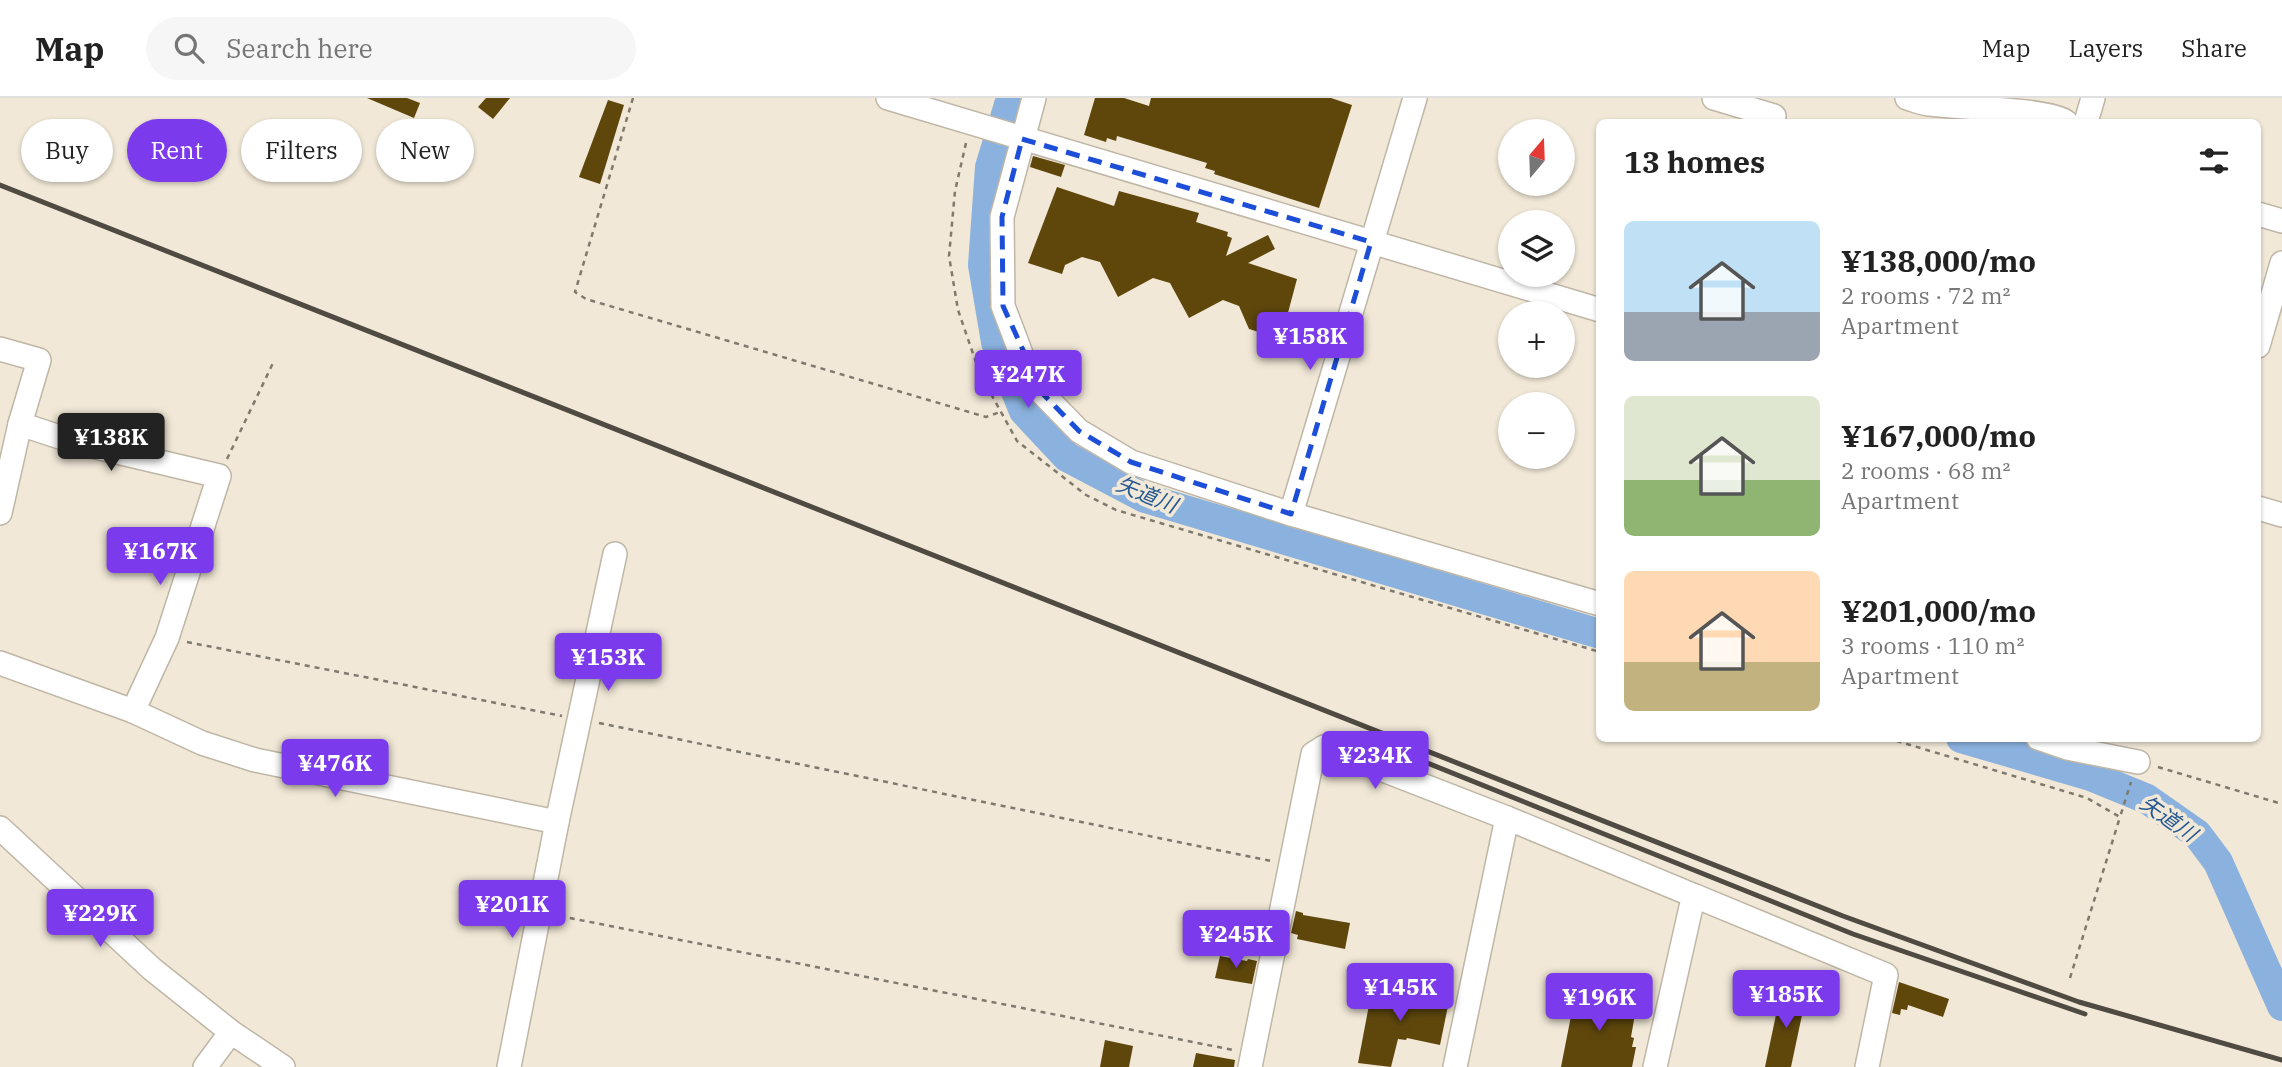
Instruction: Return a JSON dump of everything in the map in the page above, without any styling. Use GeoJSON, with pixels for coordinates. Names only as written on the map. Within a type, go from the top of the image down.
{"type":"FeatureCollection","features":[{"type":"Feature","properties":{"kind":"street"},"geometry":{"type":"LineString","coordinates":[[888,98],[1596,309]]}},
{"type":"Feature","properties":{"kind":"street"},"geometry":{"type":"LineString","coordinates":[[1034,98],[1019,138],[1002,217],[1003,306],[1022,356],[1043,394],[1079,431],[1131,462],[1291,514],[1596,603]]}},
{"type":"Feature","properties":{"kind":"street"},"geometry":{"type":"LineString","coordinates":[[1291,514],[1415,98]]}},
{"type":"Feature","properties":{"kind":"street"},"geometry":{"type":"LineString","coordinates":[[1714,98],[1775,112]]}},
{"type":"Feature","properties":{"kind":"street"},"geometry":{"type":"LineString","coordinates":[[1907,98],[1926,104],[2038,114],[2062,119]]}},
{"type":"Feature","properties":{"kind":"street"},"geometry":{"type":"LineString","coordinates":[[2087,119],[2093,98]]}},
{"type":"Feature","properties":{"kind":"street"},"geometry":{"type":"LineString","coordinates":[[2261,215],[2282,221]]}},
{"type":"Feature","properties":{"kind":"street"},"geometry":{"type":"LineString","coordinates":[[2261,336],[2282,262]]}},
{"type":"Feature","properties":{"kind":"street"},"geometry":{"type":"LineString","coordinates":[[0,349],[39,359],[20,424],[0,513]]}},
{"type":"Feature","properties":{"kind":"street"},"geometry":{"type":"LineString","coordinates":[[20,424],[75,443],[219,476],[167,638],[133,711]]}},
{"type":"Feature","properties":{"kind":"street"},"geometry":{"type":"LineString","coordinates":[[2261,509],[2282,515]]}},
{"type":"Feature","properties":{"kind":"street"},"geometry":{"type":"LineString","coordinates":[[509,1067],[557,822],[615,554]]}},
{"type":"Feature","properties":{"kind":"street"},"geometry":{"type":"LineString","coordinates":[[0,663],[133,711],[202,743],[255,760],[557,822]]}},
{"type":"Feature","properties":{"kind":"street"},"geometry":{"type":"LineString","coordinates":[[2050,742],[2138,762]]}},
{"type":"Feature","properties":{"kind":"street"},"geometry":{"type":"LineString","coordinates":[[1251,1060],[1313,754],[1324,747],[1507,818],[1886,975],[1867,1067]]}},
{"type":"Feature","properties":{"kind":"street"},"geometry":{"type":"LineString","coordinates":[[1455,1067],[1507,818]]}},
{"type":"Feature","properties":{"kind":"street"},"geometry":{"type":"LineString","coordinates":[[0,828],[152,969],[231,1032],[283,1067]]}},
{"type":"Feature","properties":{"kind":"street"},"geometry":{"type":"LineString","coordinates":[[1655,1067],[1695,896]]}},
{"type":"Feature","properties":{"kind":"street"},"geometry":{"type":"LineString","coordinates":[[205,1067],[231,1032]]}},
{"type":"Feature","properties":{"kind":"path"},"geometry":{"type":"LineString","coordinates":[[634,98],[575,292],[586,299],[986,417],[1001,411]]}},
{"type":"Feature","properties":{"kind":"path"},"geometry":{"type":"LineString","coordinates":[[219,476],[274,361]]}},
{"type":"Feature","properties":{"kind":"path"},"geometry":{"type":"LineString","coordinates":[[167,638],[1290,865]]}},
{"type":"Feature","properties":{"kind":"path"},"geometry":{"type":"LineString","coordinates":[[1900,742],[2087,798],[2120,817]]}},
{"type":"Feature","properties":{"kind":"path"},"geometry":{"type":"LineString","coordinates":[[2070,978],[2138,762],[2282,804]]}},
{"type":"Feature","properties":{"kind":"path"},"geometry":{"type":"LineString","coordinates":[[539,912],[1251,1060]]}},
{"type":"Feature","properties":{"kind":"highlighted area"},"geometry":{"type":"Polygon","coordinates":[[[1022,139],[1371,242],[1291,514],[1131,462],[1079,431],[1043,394],[1003,306],[1002,217],[1022,139]]]}},
{"type":"Feature","properties":{"kind":"building"},"geometry":{"type":"Polygon","coordinates":[[[367,98],[407,98],[420,103],[414,118],[367,98]]]}},
{"type":"Feature","properties":{"kind":"building"},"geometry":{"type":"Polygon","coordinates":[[[486,98],[510,98],[493,119],[478,107],[486,98]]]}},
{"type":"Feature","properties":{"kind":"building"},"geometry":{"type":"Polygon","coordinates":[[[1095,98],[1124,98],[1149,106],[1151,98],[1331,98],[1352,105],[1319,208],[1214,174],[1215,171],[1205,168],[1207,163],[1117,136],[1116,141],[1107,138],[1106,142],[1084,135],[1095,98]]]}},
{"type":"Feature","properties":{"kind":"building"},"geometry":{"type":"Polygon","coordinates":[[[608,100],[624,105],[600,184],[579,177],[608,100]]]}},
{"type":"Feature","properties":{"kind":"building"},"geometry":{"type":"Polygon","coordinates":[[[1033,156],[1065,165],[1061,177],[1030,167],[1033,156]]]}},
{"type":"Feature","properties":{"kind":"building"},"geometry":{"type":"Polygon","coordinates":[[[1057,187],[1114,206],[1119,191],[1199,213],[1196,222],[1228,232],[1227,236],[1232,238],[1226,256],[1268,235],[1275,249],[1248,263],[1297,279],[1285,324],[1293,327],[1288,341],[1249,329],[1239,306],[1223,300],[1189,318],[1170,283],[1153,278],[1118,297],[1100,262],[1082,257],[1065,265],[1062,274],[1028,263],[1057,187]]]}},
{"type":"Feature","properties":{"kind":"building"},"geometry":{"type":"Polygon","coordinates":[[[1296,911],[1303,915],[1350,923],[1345,949],[1297,939],[1298,935],[1291,933],[1296,911]]]}},
{"type":"Feature","properties":{"kind":"building"},"geometry":{"type":"Polygon","coordinates":[[[1220,956],[1257,961],[1252,984],[1215,978],[1220,956]]]}},
{"type":"Feature","properties":{"kind":"building"},"geometry":{"type":"Polygon","coordinates":[[[1899,982],[1949,999],[1943,1017],[1908,1005],[1907,1010],[1901,1009],[1900,1015],[1892,1013],[1899,982]]]}},
{"type":"Feature","properties":{"kind":"building"},"geometry":{"type":"Polygon","coordinates":[[[1373,984],[1449,1001],[1440,1045],[1407,1038],[1398,1039],[1391,1067],[1358,1063],[1373,984]]]}},
{"type":"Feature","properties":{"kind":"building"},"geometry":{"type":"Polygon","coordinates":[[[1578,991],[1633,1003],[1631,1013],[1635,1014],[1631,1037],[1634,1038],[1632,1047],[1636,1047],[1632,1067],[1561,1067],[1572,1011],[1568,1010],[1571,997],[1577,998],[1578,991]]]}},
{"type":"Feature","properties":{"kind":"building"},"geometry":{"type":"Polygon","coordinates":[[[1781,991],[1806,996],[1791,1067],[1765,1067],[1781,991]]]}},
{"type":"Feature","properties":{"kind":"building"},"geometry":{"type":"Polygon","coordinates":[[[1105,1040],[1133,1046],[1129,1067],[1100,1067],[1105,1040]]]}},
{"type":"Feature","properties":{"kind":"building"},"geometry":{"type":"Polygon","coordinates":[[[1196,1053],[1235,1060],[1234,1067],[1193,1067],[1196,1053]]]}},
{"type":"Feature","properties":{"kind":"waterway","name":"矢道川"},"geometry":{"type":"LineString","coordinates":[[1011,98],[990,167],[983,265],[996,342],[1024,411],[1067,457],[1145,498],[1596,633]]}},
{"type":"Feature","properties":{"kind":"waterway","name":"矢道川"},"geometry":{"type":"LineString","coordinates":[[1975,742],[2091,776],[2147,799],[2197,834],[2218,862],[2282,1006]]}},
{"type":"Feature","properties":{"kind":"railway"},"geometry":{"type":"LineString","coordinates":[[0,185],[1843,916],[2079,1002],[2282,1060]]}},
{"type":"Feature","properties":{"kind":"railway"},"geometry":{"type":"LineString","coordinates":[[1395,750],[1853,934],[2085,1014]]}}]}
